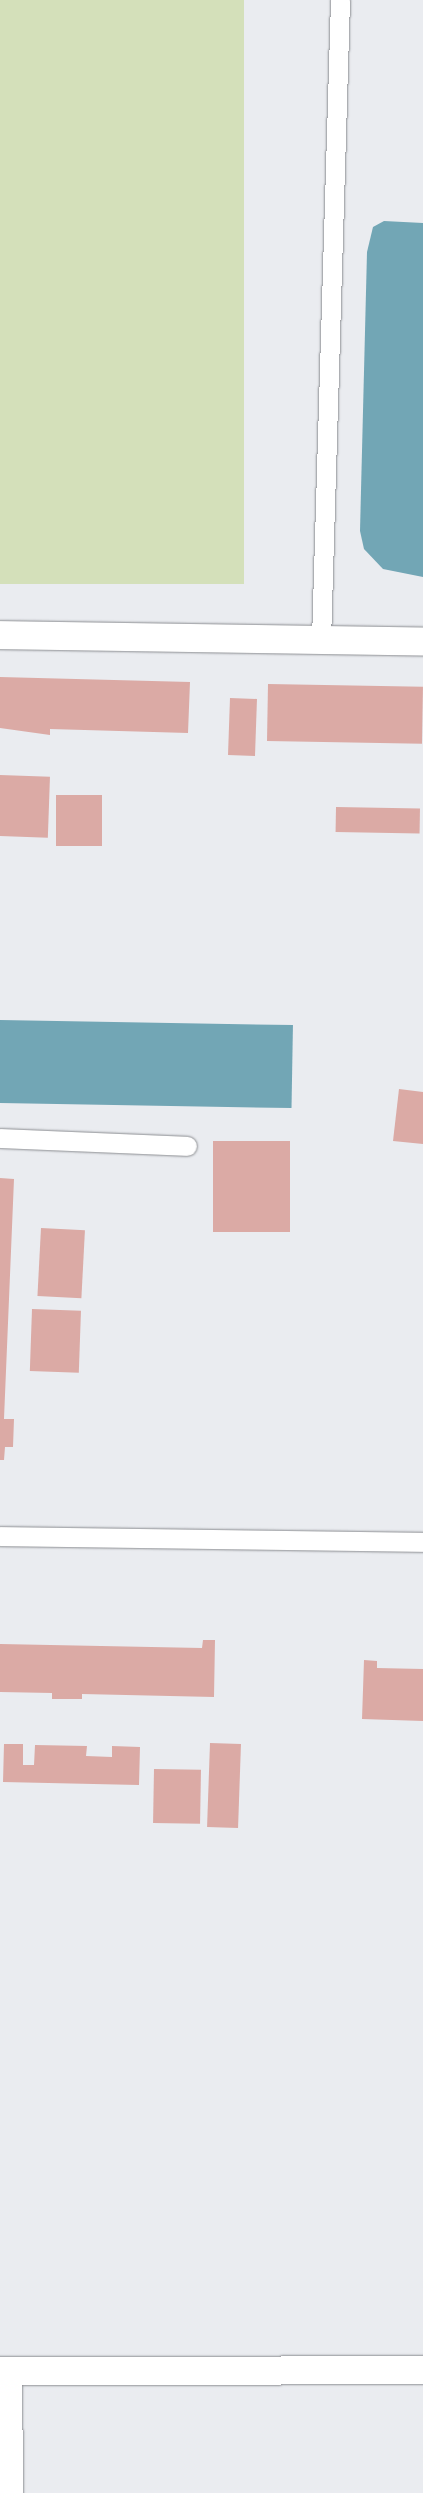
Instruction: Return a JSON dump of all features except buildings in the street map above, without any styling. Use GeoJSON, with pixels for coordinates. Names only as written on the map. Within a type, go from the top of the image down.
{"type":"FeatureCollection","features":[{"type":"Feature","properties":{"kind":"street"},"geometry":{"type":"LineString","coordinates":[[0,635],[423,642]]}},
{"type":"Feature","properties":{"kind":"street"},"geometry":{"type":"LineString","coordinates":[[9,2493],[4,2371],[423,2370]]}},
{"type":"Feature","properties":{"kind":"lane"},"geometry":{"type":"LineString","coordinates":[[321,640],[340,0]]}},
{"type":"Feature","properties":{"kind":"lane"},"geometry":{"type":"LineString","coordinates":[[0,1138],[187,1146]]}},
{"type":"Feature","properties":{"kind":"lane"},"geometry":{"type":"LineString","coordinates":[[0,1536],[423,1542]]}},
{"type":"Feature","properties":{"kind":"green space"},"geometry":{"type":"Polygon","coordinates":[[[0,0],[244,0],[244,584],[0,584],[0,0]]]}},
{"type":"Feature","properties":{"kind":"water"},"geometry":{"type":"Polygon","coordinates":[[[384,221],[423,223],[423,577],[383,569],[364,549],[360,531],[367,252],[373,227],[384,221]]]}},
{"type":"Feature","properties":{"kind":"water"},"geometry":{"type":"Polygon","coordinates":[[[0,1020],[293,1025],[292,1108],[0,1103],[0,1020]]]}}]}
